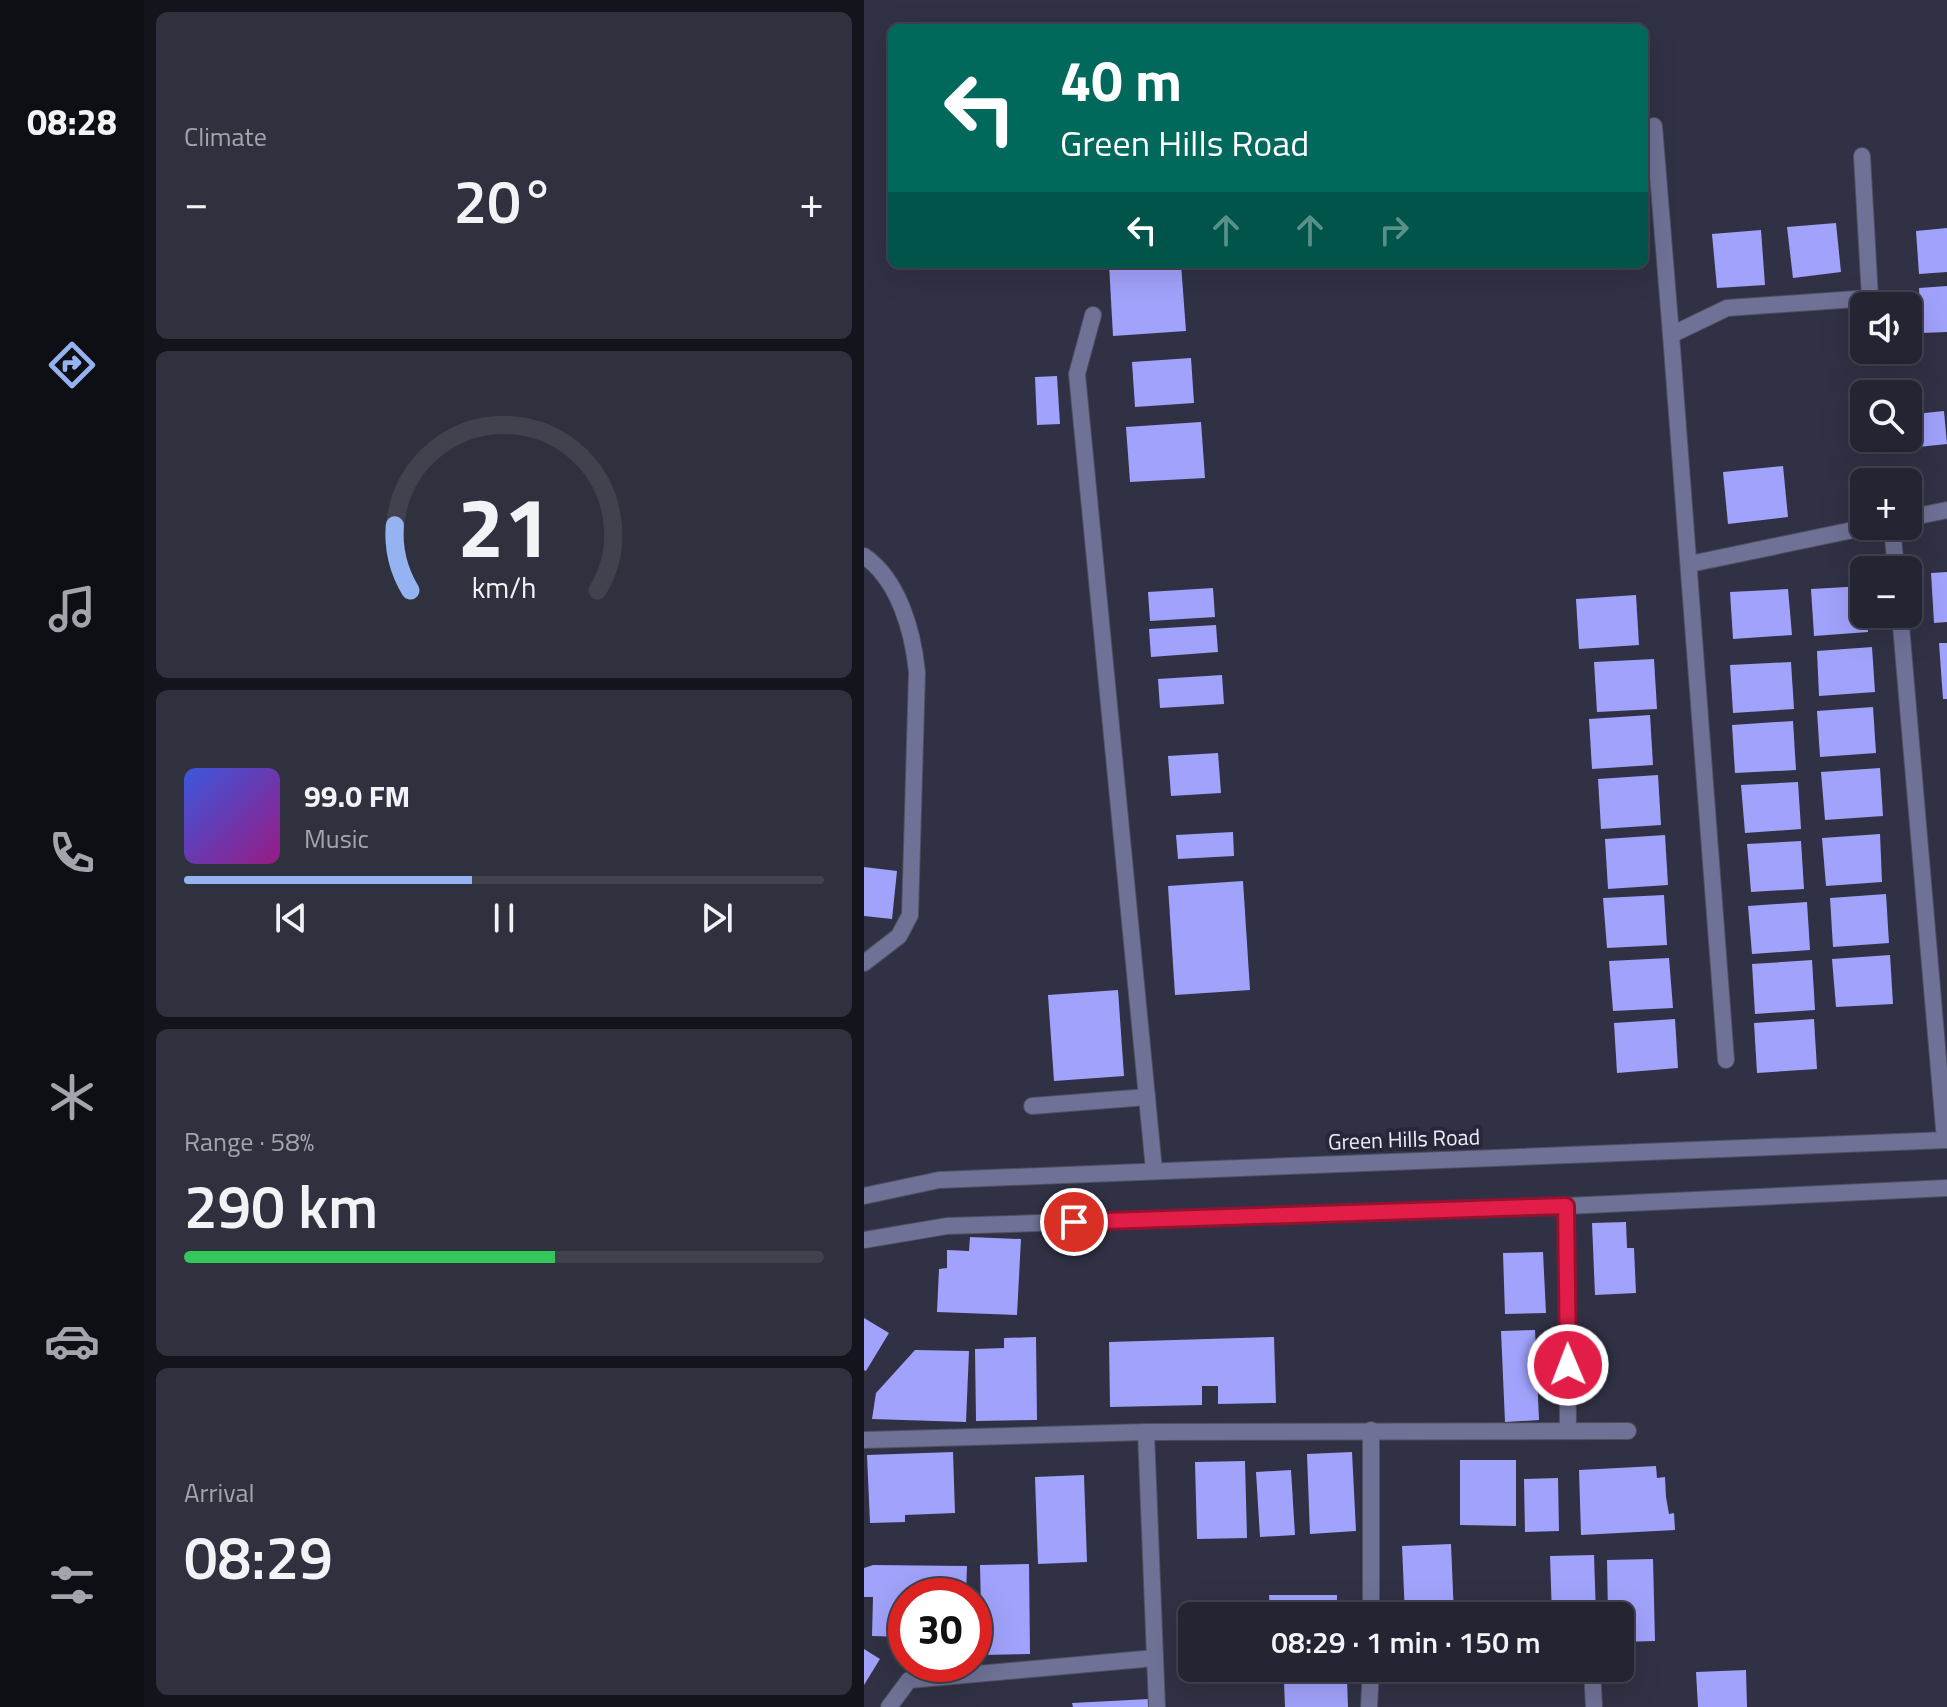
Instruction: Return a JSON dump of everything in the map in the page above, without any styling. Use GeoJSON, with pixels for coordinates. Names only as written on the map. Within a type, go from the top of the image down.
{"type":"FeatureCollection","features":[{"type":"Feature","properties":{"kind":"street"},"geometry":{"type":"LineString","coordinates":[[1654,126],[1726,1060]]}},
{"type":"Feature","properties":{"kind":"street"},"geometry":{"type":"LineString","coordinates":[[1671,335],[1727,308],[1870,298],[1862,156]]}},
{"type":"Feature","properties":{"kind":"street"},"geometry":{"type":"LineString","coordinates":[[1093,315],[1077,374],[1154,1170]]}},
{"type":"Feature","properties":{"kind":"street"},"geometry":{"type":"LineString","coordinates":[[1922,515],[1947,510]]}},
{"type":"Feature","properties":{"kind":"street"},"geometry":{"type":"LineString","coordinates":[[1690,564],[1850,531]]}},
{"type":"Feature","properties":{"kind":"street"},"geometry":{"type":"LineString","coordinates":[[864,556],[891,582],[915,649],[917,672],[910,915],[899,936],[864,963]]}},
{"type":"Feature","properties":{"kind":"street"},"geometry":{"type":"LineString","coordinates":[[1901,628],[1946,1140]]}},
{"type":"Feature","properties":{"kind":"street"},"geometry":{"type":"LineString","coordinates":[[1032,1106],[1147,1097]]}},
{"type":"Feature","properties":{"kind":"street","name":"Green Hills Road"},"geometry":{"type":"LineString","coordinates":[[864,1196],[939,1180],[1946,1140]]}},
{"type":"Feature","properties":{"kind":"street"},"geometry":{"type":"LineString","coordinates":[[864,1240],[947,1226],[1566,1206],[1947,1188]]}},
{"type":"Feature","properties":{"kind":"street"},"geometry":{"type":"LineString","coordinates":[[1566,1206],[1568,1429]]}},
{"type":"Feature","properties":{"kind":"street"},"geometry":{"type":"LineString","coordinates":[[1371,1430],[1371,1602]]}},
{"type":"Feature","properties":{"kind":"street"},"geometry":{"type":"LineString","coordinates":[[864,1440],[1146,1432],[1628,1431]]}},
{"type":"Feature","properties":{"kind":"street"},"geometry":{"type":"LineString","coordinates":[[1146,1432],[1157,1707]]}},
{"type":"Feature","properties":{"kind":"street"},"geometry":{"type":"LineString","coordinates":[[889,1707],[909,1680],[1155,1658]]}},
{"type":"Feature","properties":{"kind":"street"},"geometry":{"type":"LineString","coordinates":[[1369,1707],[1370,1682]]}},
{"type":"Feature","properties":{"kind":"street"},"geometry":{"type":"LineString","coordinates":[[1593,1682],[1594,1707]]}},
{"type":"Feature","properties":{"kind":"building"},"geometry":{"type":"Polygon","coordinates":[[[1836,223],[1841,272],[1793,278],[1787,227],[1836,223]]]}},
{"type":"Feature","properties":{"kind":"building"},"geometry":{"type":"Polygon","coordinates":[[[1947,228],[1947,272],[1919,274],[1916,231],[1947,228]]]}},
{"type":"Feature","properties":{"kind":"building"},"geometry":{"type":"Polygon","coordinates":[[[1761,230],[1765,285],[1717,288],[1712,234],[1761,230]]]}},
{"type":"Feature","properties":{"kind":"building"},"geometry":{"type":"Polygon","coordinates":[[[1109,268],[1181,268],[1186,331],[1113,336],[1109,268]]]}},
{"type":"Feature","properties":{"kind":"building"},"geometry":{"type":"Polygon","coordinates":[[[1947,286],[1947,332],[1922,333],[1922,292],[1919,288],[1947,286]]]}},
{"type":"Feature","properties":{"kind":"building"},"geometry":{"type":"Polygon","coordinates":[[[1191,358],[1194,403],[1135,407],[1132,362],[1191,358]]]}},
{"type":"Feature","properties":{"kind":"building"},"geometry":{"type":"Polygon","coordinates":[[[1057,376],[1060,424],[1037,425],[1035,377],[1057,376]]]}},
{"type":"Feature","properties":{"kind":"building"},"geometry":{"type":"Polygon","coordinates":[[[1944,411],[1947,444],[1922,447],[1922,413],[1944,411]]]}},
{"type":"Feature","properties":{"kind":"building"},"geometry":{"type":"Polygon","coordinates":[[[1201,422],[1205,478],[1130,482],[1126,427],[1201,422]]]}},
{"type":"Feature","properties":{"kind":"building"},"geometry":{"type":"Polygon","coordinates":[[[1783,466],[1788,517],[1728,524],[1723,472],[1783,466]]]}},
{"type":"Feature","properties":{"kind":"building"},"geometry":{"type":"Polygon","coordinates":[[[1947,572],[1947,622],[1934,623],[1931,573],[1947,572]]]}},
{"type":"Feature","properties":{"kind":"building"},"geometry":{"type":"Polygon","coordinates":[[[1850,587],[1850,628],[1868,628],[1868,632],[1814,636],[1811,589],[1850,587]]]}},
{"type":"Feature","properties":{"kind":"building"},"geometry":{"type":"Polygon","coordinates":[[[1213,588],[1215,617],[1150,621],[1148,592],[1213,588]]]}},
{"type":"Feature","properties":{"kind":"building"},"geometry":{"type":"Polygon","coordinates":[[[1788,589],[1792,635],[1733,639],[1730,592],[1788,589]]]}},
{"type":"Feature","properties":{"kind":"building"},"geometry":{"type":"Polygon","coordinates":[[[1636,595],[1639,645],[1579,649],[1576,599],[1636,595]]]}},
{"type":"Feature","properties":{"kind":"building"},"geometry":{"type":"Polygon","coordinates":[[[1216,625],[1218,652],[1151,657],[1149,629],[1216,625]]]}},
{"type":"Feature","properties":{"kind":"building"},"geometry":{"type":"Polygon","coordinates":[[[1939,643],[1947,643],[1947,699],[1943,699],[1939,643]]]}},
{"type":"Feature","properties":{"kind":"building"},"geometry":{"type":"Polygon","coordinates":[[[1872,647],[1875,692],[1819,696],[1817,651],[1872,647]]]}},
{"type":"Feature","properties":{"kind":"building"},"geometry":{"type":"Polygon","coordinates":[[[1654,659],[1657,709],[1597,712],[1594,662],[1654,659]]]}},
{"type":"Feature","properties":{"kind":"building"},"geometry":{"type":"Polygon","coordinates":[[[1791,662],[1794,709],[1733,713],[1730,665],[1791,662]]]}},
{"type":"Feature","properties":{"kind":"building"},"geometry":{"type":"Polygon","coordinates":[[[1222,675],[1224,704],[1160,708],[1158,679],[1222,675]]]}},
{"type":"Feature","properties":{"kind":"building"},"geometry":{"type":"Polygon","coordinates":[[[1873,707],[1876,753],[1820,757],[1817,711],[1873,707]]]}},
{"type":"Feature","properties":{"kind":"building"},"geometry":{"type":"Polygon","coordinates":[[[1650,715],[1653,765],[1592,769],[1589,719],[1650,715]]]}},
{"type":"Feature","properties":{"kind":"building"},"geometry":{"type":"Polygon","coordinates":[[[1793,721],[1796,770],[1735,773],[1732,725],[1793,721]]]}},
{"type":"Feature","properties":{"kind":"building"},"geometry":{"type":"Polygon","coordinates":[[[1218,753],[1221,793],[1171,796],[1168,756],[1218,753]]]}},
{"type":"Feature","properties":{"kind":"building"},"geometry":{"type":"Polygon","coordinates":[[[1880,768],[1883,816],[1825,820],[1821,772],[1880,768]]]}},
{"type":"Feature","properties":{"kind":"building"},"geometry":{"type":"Polygon","coordinates":[[[1658,775],[1661,825],[1601,829],[1598,779],[1658,775]]]}},
{"type":"Feature","properties":{"kind":"building"},"geometry":{"type":"Polygon","coordinates":[[[1798,782],[1801,829],[1745,833],[1741,785],[1798,782]]]}},
{"type":"Feature","properties":{"kind":"building"},"geometry":{"type":"Polygon","coordinates":[[[1233,832],[1234,856],[1178,859],[1176,835],[1233,832]]]}},
{"type":"Feature","properties":{"kind":"building"},"geometry":{"type":"Polygon","coordinates":[[[1880,834],[1882,882],[1826,886],[1822,838],[1880,834]]]}},
{"type":"Feature","properties":{"kind":"building"},"geometry":{"type":"Polygon","coordinates":[[[1665,835],[1668,885],[1608,889],[1605,839],[1665,835]]]}},
{"type":"Feature","properties":{"kind":"building"},"geometry":{"type":"Polygon","coordinates":[[[1801,841],[1804,889],[1751,892],[1747,844],[1801,841]]]}},
{"type":"Feature","properties":{"kind":"building"},"geometry":{"type":"Polygon","coordinates":[[[864,867],[897,871],[892,919],[864,916],[864,867]]]}},
{"type":"Feature","properties":{"kind":"building"},"geometry":{"type":"Polygon","coordinates":[[[1243,881],[1250,990],[1175,995],[1168,886],[1243,881]]]}},
{"type":"Feature","properties":{"kind":"building"},"geometry":{"type":"Polygon","coordinates":[[[1886,894],[1889,943],[1833,947],[1830,898],[1886,894]]]}},
{"type":"Feature","properties":{"kind":"building"},"geometry":{"type":"Polygon","coordinates":[[[1664,895],[1667,945],[1607,948],[1603,898],[1664,895]]]}},
{"type":"Feature","properties":{"kind":"building"},"geometry":{"type":"Polygon","coordinates":[[[1807,902],[1810,950],[1752,954],[1748,906],[1807,902]]]}},
{"type":"Feature","properties":{"kind":"building"},"geometry":{"type":"Polygon","coordinates":[[[1890,955],[1893,1004],[1836,1007],[1832,959],[1890,955]]]}},
{"type":"Feature","properties":{"kind":"building"},"geometry":{"type":"Polygon","coordinates":[[[1669,958],[1673,1008],[1613,1011],[1609,961],[1669,958]]]}},
{"type":"Feature","properties":{"kind":"building"},"geometry":{"type":"Polygon","coordinates":[[[1812,960],[1815,1010],[1755,1014],[1752,964],[1812,960]]]}},
{"type":"Feature","properties":{"kind":"building"},"geometry":{"type":"Polygon","coordinates":[[[1118,990],[1124,1076],[1054,1081],[1048,995],[1118,990]]]}},
{"type":"Feature","properties":{"kind":"building"},"geometry":{"type":"Polygon","coordinates":[[[1675,1019],[1678,1068],[1617,1073],[1614,1023],[1675,1019]]]}},
{"type":"Feature","properties":{"kind":"building"},"geometry":{"type":"Polygon","coordinates":[[[1814,1019],[1817,1069],[1757,1073],[1754,1023],[1814,1019]]]}},
{"type":"Feature","properties":{"kind":"building"},"geometry":{"type":"Polygon","coordinates":[[[1626,1222],[1627,1248],[1634,1248],[1636,1293],[1595,1295],[1592,1223],[1626,1222]]]}},
{"type":"Feature","properties":{"kind":"building"},"geometry":{"type":"Polygon","coordinates":[[[970,1237],[1021,1239],[1017,1315],[937,1312],[939,1269],[947,1268],[947,1250],[969,1251],[970,1237]]]}},
{"type":"Feature","properties":{"kind":"building"},"geometry":{"type":"Polygon","coordinates":[[[1543,1252],[1546,1313],[1505,1314],[1503,1253],[1543,1252]]]}},
{"type":"Feature","properties":{"kind":"building"},"geometry":{"type":"Polygon","coordinates":[[[864,1318],[889,1333],[866,1371],[864,1370],[864,1318]]]}},
{"type":"Feature","properties":{"kind":"building"},"geometry":{"type":"Polygon","coordinates":[[[1535,1330],[1539,1420],[1505,1422],[1501,1331],[1535,1330]]]}},
{"type":"Feature","properties":{"kind":"building"},"geometry":{"type":"Polygon","coordinates":[[[1036,1337],[1037,1420],[976,1421],[975,1349],[1004,1348],[1004,1338],[1036,1337]]]}},
{"type":"Feature","properties":{"kind":"building"},"geometry":{"type":"Polygon","coordinates":[[[1274,1337],[1276,1403],[1218,1404],[1218,1386],[1202,1386],[1202,1405],[1110,1407],[1109,1342],[1274,1337]]]}},
{"type":"Feature","properties":{"kind":"building"},"geometry":{"type":"Polygon","coordinates":[[[915,1350],[969,1351],[966,1422],[872,1419],[876,1393],[915,1350]]]}},
{"type":"Feature","properties":{"kind":"building"},"geometry":{"type":"Polygon","coordinates":[[[953,1452],[955,1513],[905,1515],[905,1522],[870,1523],[867,1455],[953,1452]]]}},
{"type":"Feature","properties":{"kind":"building"},"geometry":{"type":"Polygon","coordinates":[[[1352,1452],[1356,1531],[1310,1534],[1307,1454],[1352,1452]]]}},
{"type":"Feature","properties":{"kind":"building"},"geometry":{"type":"Polygon","coordinates":[[[1460,1460],[1516,1460],[1516,1526],[1460,1525],[1460,1460]]]}},
{"type":"Feature","properties":{"kind":"building"},"geometry":{"type":"Polygon","coordinates":[[[1245,1461],[1247,1538],[1197,1539],[1195,1462],[1245,1461]]]}},
{"type":"Feature","properties":{"kind":"building"},"geometry":{"type":"Polygon","coordinates":[[[1656,1466],[1657,1478],[1665,1477],[1669,1514],[1674,1513],[1675,1530],[1581,1535],[1579,1470],[1656,1466]]]}},
{"type":"Feature","properties":{"kind":"building"},"geometry":{"type":"Polygon","coordinates":[[[1291,1470],[1295,1535],[1260,1537],[1256,1472],[1291,1470]]]}},
{"type":"Feature","properties":{"kind":"building"},"geometry":{"type":"Polygon","coordinates":[[[1084,1475],[1087,1562],[1038,1564],[1035,1477],[1084,1475]]]}},
{"type":"Feature","properties":{"kind":"building"},"geometry":{"type":"Polygon","coordinates":[[[1558,1478],[1559,1531],[1525,1532],[1524,1479],[1558,1478]]]}},
{"type":"Feature","properties":{"kind":"building"},"geometry":{"type":"Polygon","coordinates":[[[1451,1544],[1453,1602],[1404,1602],[1402,1546],[1451,1544]]]}},
{"type":"Feature","properties":{"kind":"building"},"geometry":{"type":"Polygon","coordinates":[[[1594,1555],[1596,1602],[1552,1602],[1550,1556],[1594,1555]]]}},
{"type":"Feature","properties":{"kind":"building"},"geometry":{"type":"Polygon","coordinates":[[[1653,1559],[1655,1641],[1634,1642],[1634,1602],[1608,1602],[1607,1560],[1653,1559]]]}},
{"type":"Feature","properties":{"kind":"building"},"geometry":{"type":"Polygon","coordinates":[[[1029,1564],[1030,1654],[992,1655],[992,1578],[980,1578],[980,1565],[1029,1564]]]}},
{"type":"Feature","properties":{"kind":"building"},"geometry":{"type":"Polygon","coordinates":[[[873,1565],[967,1566],[967,1578],[888,1578],[888,1636],[872,1636],[873,1597],[864,1597],[864,1568],[873,1565]]]}},
{"type":"Feature","properties":{"kind":"building"},"geometry":{"type":"Polygon","coordinates":[[[1269,1595],[1337,1595],[1337,1602],[1269,1602],[1269,1595]]]}},
{"type":"Feature","properties":{"kind":"building"},"geometry":{"type":"Polygon","coordinates":[[[864,1649],[880,1659],[864,1685],[864,1649]]]}},
{"type":"Feature","properties":{"kind":"building"},"geometry":{"type":"Polygon","coordinates":[[[1746,1670],[1747,1707],[1698,1707],[1696,1672],[1746,1670]]]}},
{"type":"Feature","properties":{"kind":"building"},"geometry":{"type":"Polygon","coordinates":[[[1284,1682],[1347,1682],[1348,1707],[1285,1707],[1284,1682]]]}},
{"type":"Feature","properties":{"kind":"building"},"geometry":{"type":"Polygon","coordinates":[[[1149,1699],[1150,1707],[1073,1707],[1072,1703],[1149,1699]]]}},
{"type":"Feature","properties":{"kind":"route"},"geometry":{"type":"LineString","coordinates":[[1074,1222],[1519,1205],[1566,1206],[1568,1365]]}}]}
